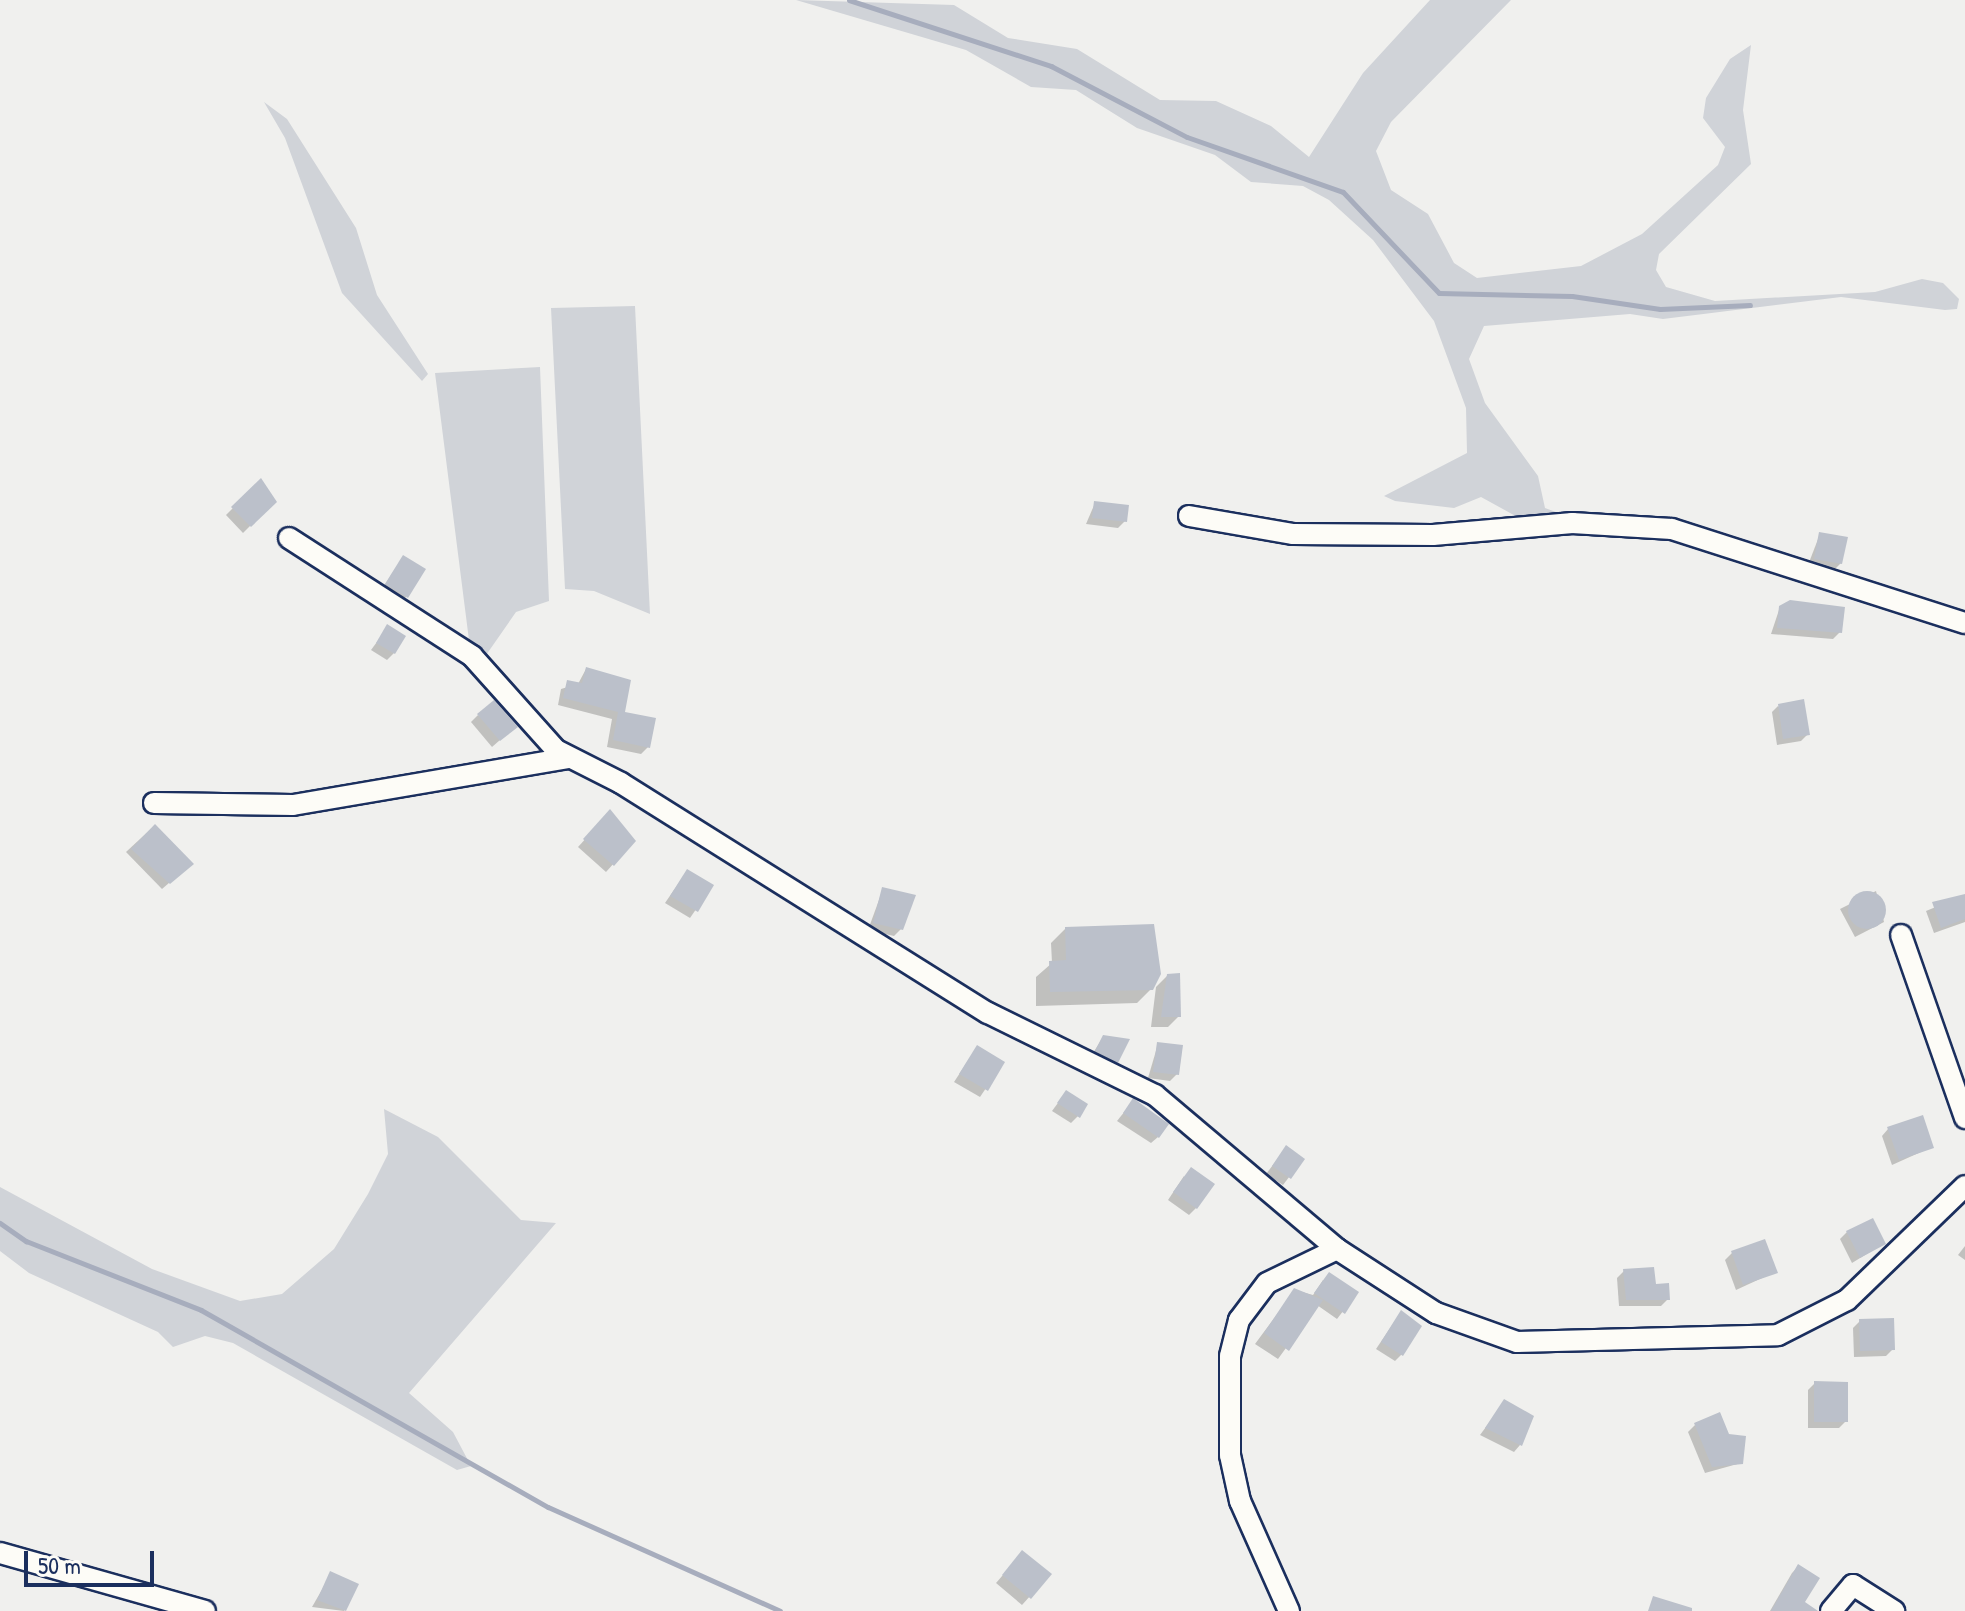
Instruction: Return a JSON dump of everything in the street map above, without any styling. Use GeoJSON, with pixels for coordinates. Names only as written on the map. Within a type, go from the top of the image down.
{"type":"FeatureCollection","features":[{"type":"Feature","properties":{"kind":"street"},"geometry":{"type":"LineString","coordinates":[[1189,516],[1293,534],[1433,535],[1572,523],[1672,529],[1965,623]]}},
{"type":"Feature","properties":{"kind":"street"},"geometry":{"type":"LineString","coordinates":[[289,538],[472,656],[569,758],[621,783],[988,1013],[1155,1095],[1337,1249],[1468,1329],[1517,1342],[1767,1336],[1811,1323],[1847,1300],[1965,1186]]}},
{"type":"Feature","properties":{"kind":"street"},"geometry":{"type":"LineString","coordinates":[[154,803],[293,805],[569,758]]}},
{"type":"Feature","properties":{"kind":"street"},"geometry":{"type":"LineString","coordinates":[[1901,935],[1965,1118]]}},
{"type":"Feature","properties":{"kind":"street"},"geometry":{"type":"LineString","coordinates":[[1289,1611],[1240,1501],[1230,1455],[1230,1356],[1252,1297],[1337,1249]]}},
{"type":"Feature","properties":{"kind":"street"},"geometry":{"type":"LineString","coordinates":[[0,1553],[205,1611]]}},
{"type":"Feature","properties":{"kind":"street"},"geometry":{"type":"LineString","coordinates":[[1831,1611],[1853,1585],[1894,1611]]}},
{"type":"Feature","properties":{"kind":"shaded area"},"geometry":{"type":"Polygon","coordinates":[[[796,0],[954,5],[1008,38],[1077,49],[1160,100],[1216,101],[1271,126],[1309,157],[1363,73],[1430,0],[1511,0],[1391,122],[1376,151],[1391,190],[1428,214],[1454,263],[1477,278],[1581,266],[1642,234],[1718,165],[1725,147],[1703,118],[1706,98],[1730,59],[1751,45],[1743,110],[1751,164],[1659,254],[1656,270],[1666,287],[1715,301],[1875,292],[1922,279],[1943,283],[1959,299],[1957,309],[1841,297],[1663,319],[1630,314],[1484,326],[1469,359],[1485,403],[1538,476],[1545,508],[1572,518],[1532,525],[1481,497],[1454,508],[1395,501],[1384,496],[1467,453],[1466,408],[1434,321],[1373,240],[1329,200],[1303,186],[1251,182],[1215,155],[1137,128],[1076,90],[1031,87],[966,50],[796,0]]]}},
{"type":"Feature","properties":{"kind":"shaded area"},"geometry":{"type":"Polygon","coordinates":[[[264,102],[287,119],[356,228],[377,295],[428,374],[422,381],[342,293],[285,138],[264,102]]]}},
{"type":"Feature","properties":{"kind":"shaded area"},"geometry":{"type":"Polygon","coordinates":[[[635,306],[650,614],[594,591],[565,589],[551,308],[635,306]]]}},
{"type":"Feature","properties":{"kind":"shaded area"},"geometry":{"type":"Polygon","coordinates":[[[540,367],[549,601],[516,612],[484,658],[470,648],[435,373],[540,367]]]}},
{"type":"Feature","properties":{"kind":"shaded area"},"geometry":{"type":"Polygon","coordinates":[[[384,1109],[438,1137],[521,1220],[556,1223],[409,1393],[453,1432],[471,1466],[457,1470],[233,1343],[205,1336],[173,1347],[158,1332],[29,1273],[0,1251],[0,1187],[152,1269],[240,1301],[282,1294],[334,1249],[368,1194],[388,1154],[384,1109]]]}},
{"type":"Feature","properties":{"kind":"building"},"geometry":{"type":"Polygon","coordinates":[[[261,478],[277,502],[251,527],[231,507],[261,478]]]}},
{"type":"Feature","properties":{"kind":"building"},"geometry":{"type":"Polygon","coordinates":[[[1094,501],[1129,505],[1127,522],[1092,518],[1094,501]]]}},
{"type":"Feature","properties":{"kind":"building"},"geometry":{"type":"Polygon","coordinates":[[[1819,532],[1848,537],[1842,564],[1814,559],[1819,532]]]}},
{"type":"Feature","properties":{"kind":"building"},"geometry":{"type":"Polygon","coordinates":[[[403,555],[426,569],[408,598],[385,584],[403,555]]]}},
{"type":"Feature","properties":{"kind":"building"},"geometry":{"type":"Polygon","coordinates":[[[1790,600],[1845,607],[1842,633],[1777,628],[1779,606],[1790,600]]]}},
{"type":"Feature","properties":{"kind":"building"},"geometry":{"type":"Polygon","coordinates":[[[387,624],[406,636],[395,654],[376,643],[387,624]]]}},
{"type":"Feature","properties":{"kind":"building"},"geometry":{"type":"Polygon","coordinates":[[[586,667],[631,680],[625,712],[656,718],[650,748],[613,740],[618,712],[563,698],[567,680],[582,683],[586,667]]]}},
{"type":"Feature","properties":{"kind":"building"},"geometry":{"type":"Polygon","coordinates":[[[1804,699],[1810,735],[1783,739],[1778,704],[1804,699]]]}},
{"type":"Feature","properties":{"kind":"building"},"geometry":{"type":"Polygon","coordinates":[[[494,700],[518,727],[500,741],[477,714],[494,700]]]}},
{"type":"Feature","properties":{"kind":"building"},"geometry":{"type":"Polygon","coordinates":[[[610,809],[636,841],[614,866],[583,839],[610,809]]]}},
{"type":"Feature","properties":{"kind":"building"},"geometry":{"type":"Polygon","coordinates":[[[155,824],[194,864],[170,884],[131,849],[155,824]]]}},
{"type":"Feature","properties":{"kind":"building"},"geometry":{"type":"Polygon","coordinates":[[[687,869],[714,885],[698,912],[670,896],[687,869]]]}},
{"type":"Feature","properties":{"kind":"building"},"geometry":{"type":"Polygon","coordinates":[[[882,887],[916,895],[903,930],[873,923],[882,887]]]}},
{"type":"Feature","properties":{"kind":"building"},"geometry":{"type":"Polygon","coordinates":[[[1867,891],[1880,897],[1886,910],[1880,923],[1867,929],[1854,923],[1848,910],[1854,897],[1867,891]]]}},
{"type":"Feature","properties":{"kind":"building"},"geometry":{"type":"Polygon","coordinates":[[[1965,894],[1965,919],[1941,928],[1932,902],[1965,894]]]}},
{"type":"Feature","properties":{"kind":"building"},"geometry":{"type":"Polygon","coordinates":[[[1154,924],[1161,974],[1153,990],[1050,992],[1049,961],[1066,960],[1065,927],[1154,924]]]}},
{"type":"Feature","properties":{"kind":"building"},"geometry":{"type":"Polygon","coordinates":[[[1180,973],[1181,1017],[1161,1017],[1167,974],[1180,973]]]}},
{"type":"Feature","properties":{"kind":"building"},"geometry":{"type":"Polygon","coordinates":[[[1103,1035],[1130,1039],[1118,1063],[1095,1051],[1103,1035]]]}},
{"type":"Feature","properties":{"kind":"building"},"geometry":{"type":"Polygon","coordinates":[[[1157,1042],[1183,1045],[1179,1075],[1153,1072],[1157,1042]]]}},
{"type":"Feature","properties":{"kind":"building"},"geometry":{"type":"Polygon","coordinates":[[[977,1045],[1005,1062],[988,1091],[959,1074],[977,1045]]]}},
{"type":"Feature","properties":{"kind":"building"},"geometry":{"type":"Polygon","coordinates":[[[1066,1090],[1088,1104],[1080,1118],[1057,1103],[1066,1090]]]}},
{"type":"Feature","properties":{"kind":"building"},"geometry":{"type":"Polygon","coordinates":[[[1133,1098],[1169,1124],[1159,1138],[1123,1113],[1133,1098]]]}},
{"type":"Feature","properties":{"kind":"building"},"geometry":{"type":"Polygon","coordinates":[[[1923,1115],[1934,1148],[1899,1160],[1887,1127],[1923,1115]]]}},
{"type":"Feature","properties":{"kind":"building"},"geometry":{"type":"Polygon","coordinates":[[[1286,1145],[1305,1159],[1291,1179],[1272,1166],[1286,1145]]]}},
{"type":"Feature","properties":{"kind":"building"},"geometry":{"type":"Polygon","coordinates":[[[1191,1167],[1215,1184],[1197,1209],[1173,1192],[1191,1167]]]}},
{"type":"Feature","properties":{"kind":"building"},"geometry":{"type":"Polygon","coordinates":[[[1873,1218],[1886,1244],[1860,1258],[1846,1231],[1873,1218]]]}},
{"type":"Feature","properties":{"kind":"building"},"geometry":{"type":"Polygon","coordinates":[[[1765,1239],[1778,1273],[1743,1285],[1731,1251],[1765,1239]]]}},
{"type":"Feature","properties":{"kind":"building"},"geometry":{"type":"Polygon","coordinates":[[[1654,1267],[1656,1284],[1669,1283],[1670,1300],[1626,1300],[1623,1269],[1654,1267]]]}},
{"type":"Feature","properties":{"kind":"building"},"geometry":{"type":"Polygon","coordinates":[[[1329,1272],[1359,1292],[1345,1314],[1314,1293],[1329,1272]]]}},
{"type":"Feature","properties":{"kind":"building"},"geometry":{"type":"Polygon","coordinates":[[[1294,1288],[1323,1300],[1289,1351],[1264,1333],[1294,1288]]]}},
{"type":"Feature","properties":{"kind":"building"},"geometry":{"type":"Polygon","coordinates":[[[1401,1310],[1422,1326],[1403,1356],[1381,1342],[1401,1310]]]}},
{"type":"Feature","properties":{"kind":"building"},"geometry":{"type":"Polygon","coordinates":[[[1894,1318],[1895,1350],[1860,1351],[1859,1319],[1894,1318]]]}},
{"type":"Feature","properties":{"kind":"building"},"geometry":{"type":"Polygon","coordinates":[[[1814,1381],[1848,1382],[1848,1422],[1814,1422],[1814,1381]]]}},
{"type":"Feature","properties":{"kind":"building"},"geometry":{"type":"Polygon","coordinates":[[[1504,1399],[1534,1416],[1522,1446],[1485,1428],[1504,1399]]]}},
{"type":"Feature","properties":{"kind":"building"},"geometry":{"type":"Polygon","coordinates":[[[1720,1412],[1729,1434],[1746,1436],[1743,1464],[1712,1467],[1694,1423],[1720,1412]]]}},
{"type":"Feature","properties":{"kind":"building"},"geometry":{"type":"Polygon","coordinates":[[[1022,1550],[1052,1574],[1031,1599],[1002,1575],[1022,1550]]]}},
{"type":"Feature","properties":{"kind":"building"},"geometry":{"type":"Polygon","coordinates":[[[1798,1564],[1820,1578],[1805,1602],[1818,1611],[1771,1611],[1798,1564]]]}},
{"type":"Feature","properties":{"kind":"building"},"geometry":{"type":"Polygon","coordinates":[[[330,1571],[359,1584],[346,1611],[317,1600],[330,1571]]]}},
{"type":"Feature","properties":{"kind":"building"},"geometry":{"type":"Polygon","coordinates":[[[1653,1596],[1692,1608],[1692,1611],[1648,1611],[1653,1596]]]}},
{"type":"Feature","properties":{"kind":"waterway"},"geometry":{"type":"LineString","coordinates":[[849,0],[1051,66],[1187,137],[1343,192],[1439,293],[1572,296],[1660,309],[1750,305]]}},
{"type":"Feature","properties":{"kind":"waterway"},"geometry":{"type":"LineString","coordinates":[[0,1223],[26,1241],[201,1310],[548,1507],[780,1611]]}}]}
